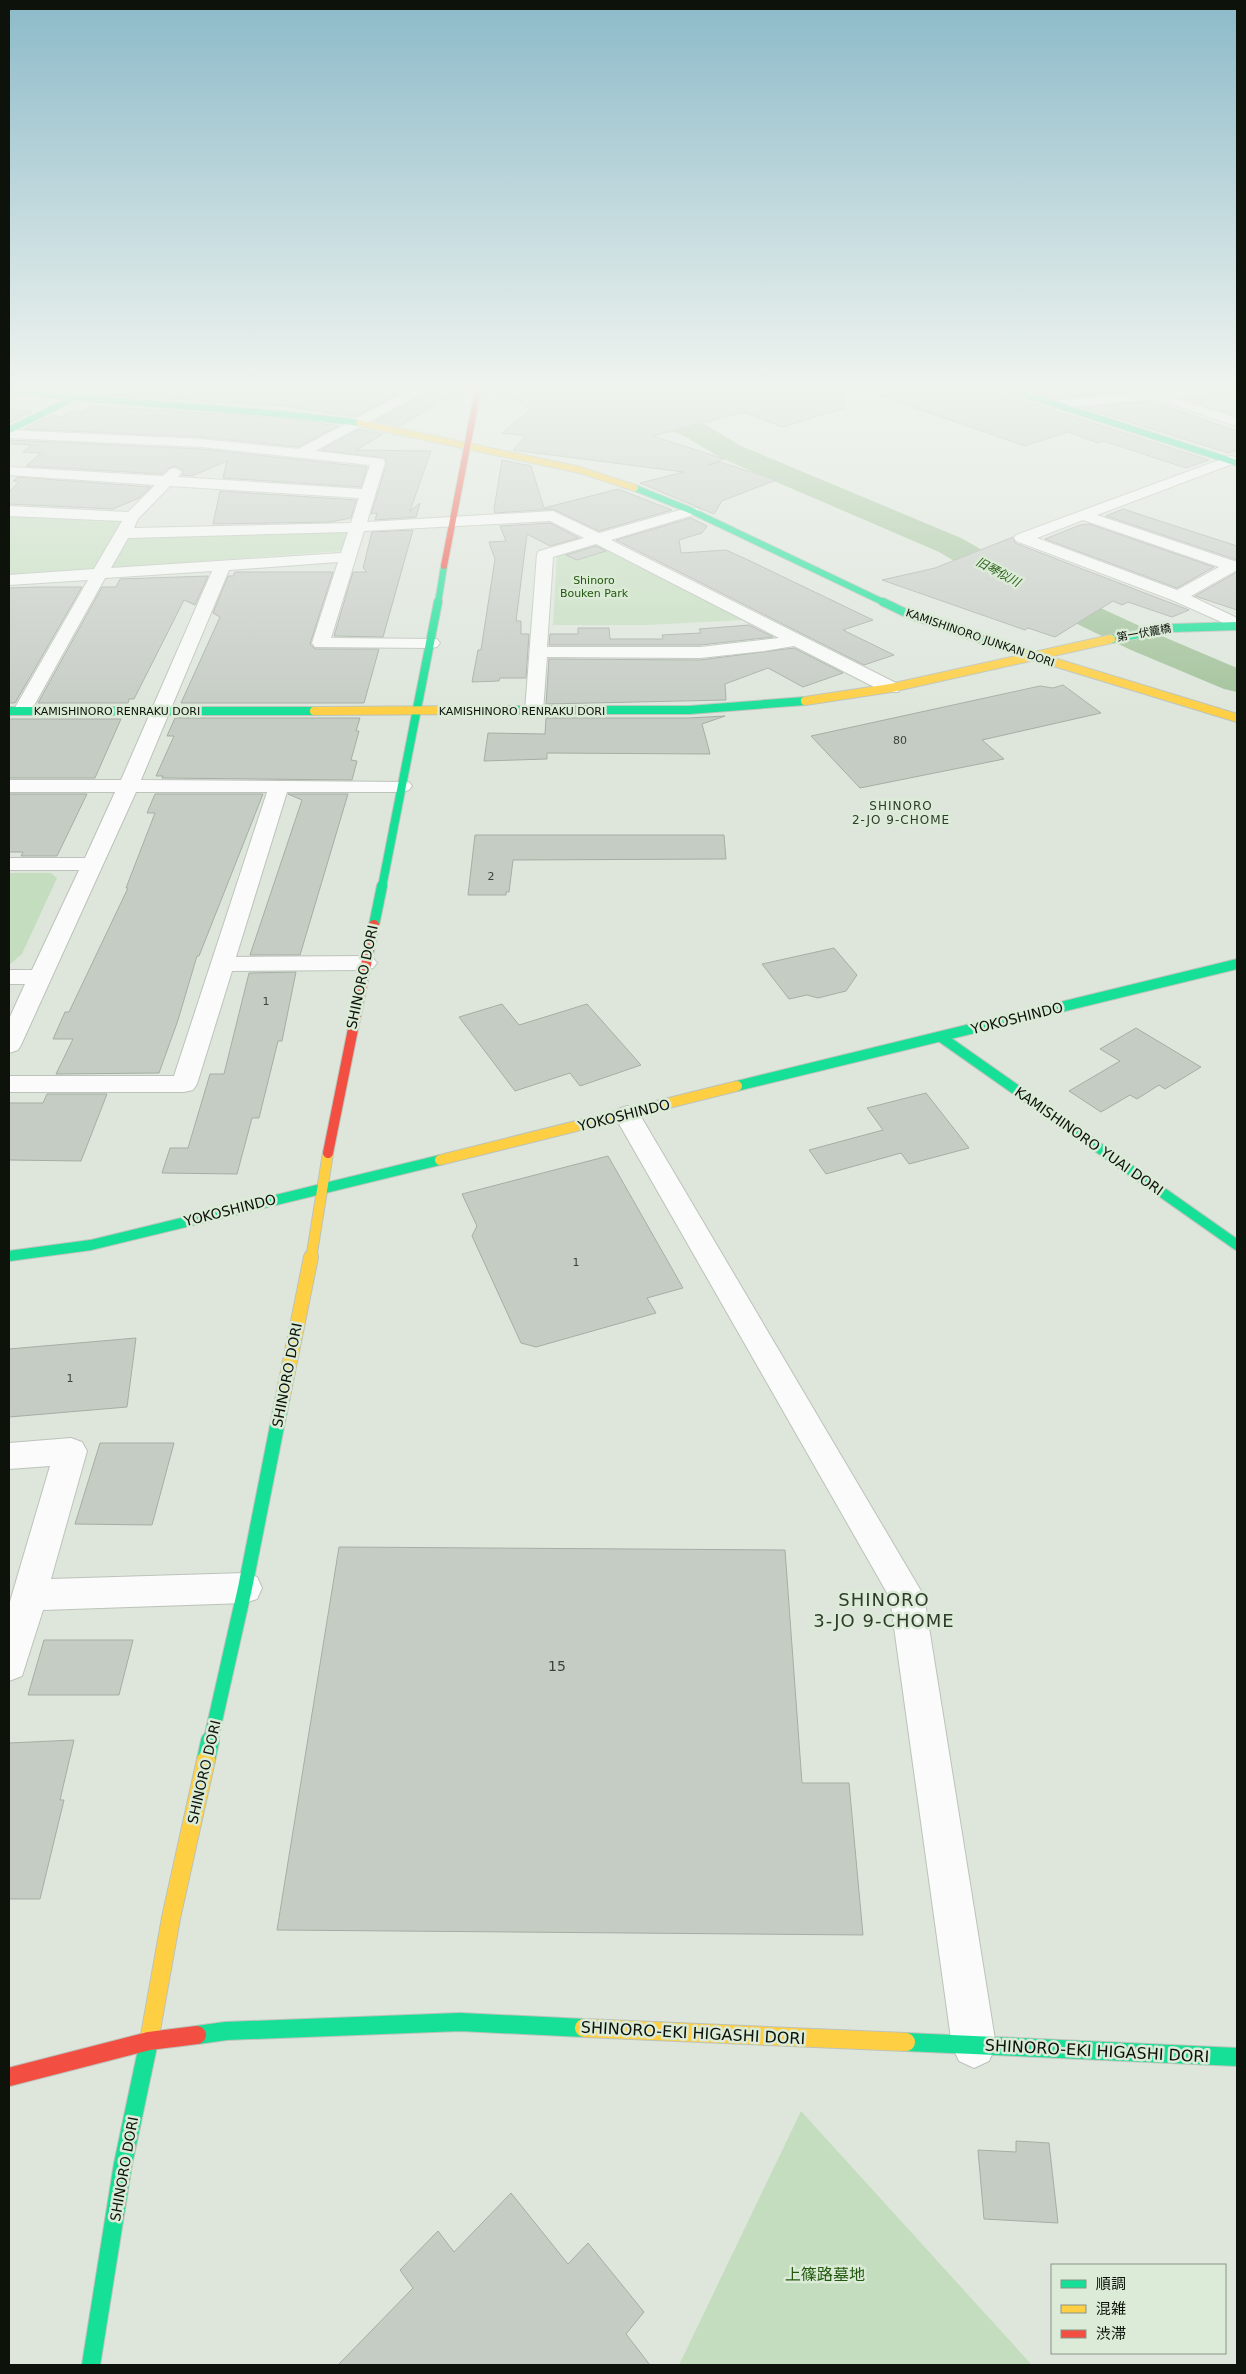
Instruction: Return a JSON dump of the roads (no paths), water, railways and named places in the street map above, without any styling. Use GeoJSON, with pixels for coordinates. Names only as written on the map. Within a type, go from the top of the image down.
{"type":"FeatureCollection","features":[{"type":"Feature","properties":{"kind":"main road","name":"SHINORO DORI"},"geometry":{"type":"LineString","coordinates":[[91,2365],[123,2164],[149,2041],[171,1918],[245,1588],[315,1237],[322,1188],[365,963],[431,643],[456,496]]}},
{"type":"Feature","properties":{"kind":"main road","name":"KAMISHINORO JUNKAN DORI"},"geometry":{"type":"LineString","coordinates":[[654,496],[692,511],[908,614],[1031,656],[1237,718]]}},
{"type":"Feature","properties":{"kind":"main road","name":"第一伏籠橋"},"geometry":{"type":"LineString","coordinates":[[1031,656],[1132,634],[1173,628],[1233,625]]}},
{"type":"Feature","properties":{"kind":"main road","name":"KAMISHINORO RENRAKU DORI"},"geometry":{"type":"LineString","coordinates":[[16,711],[689,710],[794,703],[891,688],[1031,656]]}},
{"type":"Feature","properties":{"kind":"main road","name":"YOKOSHINDO"},"geometry":{"type":"LineString","coordinates":[[9,1256],[91,1245],[1237,964]]}},
{"type":"Feature","properties":{"kind":"main road","name":"KAMISHINORO YUAI DORI"},"geometry":{"type":"LineString","coordinates":[[942,1037],[1237,1245]]}},
{"type":"Feature","properties":{"kind":"main road","name":"SHINORO-EKI HIGASHI DORI"},"geometry":{"type":"LineString","coordinates":[[149,2041],[226,2031],[460,2022],[1237,2058]]}},
{"type":"Feature","properties":{"kind":"main road"},"geometry":{"type":"LineString","coordinates":[[9,2077],[149,2041]]}},
{"type":"Feature","properties":{"kind":"street"},"geometry":{"type":"LineString","coordinates":[[16,711],[101,573],[132,517],[151,496]]}},
{"type":"Feature","properties":{"kind":"street"},"geometry":{"type":"LineString","coordinates":[[367,496],[321,644],[431,643]]}},
{"type":"Feature","properties":{"kind":"street"},"geometry":{"type":"LineString","coordinates":[[1136,496],[1022,538],[1178,596],[1233,625]]}},
{"type":"Feature","properties":{"kind":"street"},"geometry":{"type":"LineString","coordinates":[[9,511],[132,517]]}},
{"type":"Feature","properties":{"kind":"street"},"geometry":{"type":"LineString","coordinates":[[534,711],[544,554],[692,511]]}},
{"type":"Feature","properties":{"kind":"street"},"geometry":{"type":"LineString","coordinates":[[1082,515],[1232,566],[1178,596]]}},
{"type":"Feature","properties":{"kind":"street"},"geometry":{"type":"LineString","coordinates":[[123,533],[358,527],[554,516],[891,688]]}},
{"type":"Feature","properties":{"kind":"street"},"geometry":{"type":"LineString","coordinates":[[9,580],[348,557]]}},
{"type":"Feature","properties":{"kind":"street"},"geometry":{"type":"LineString","coordinates":[[9,1045],[128,787],[222,565]]}},
{"type":"Feature","properties":{"kind":"street"},"geometry":{"type":"LineString","coordinates":[[538,652],[668,653],[765,647],[796,640]]}},
{"type":"Feature","properties":{"kind":"street"},"geometry":{"type":"LineString","coordinates":[[9,786],[402,786]]}},
{"type":"Feature","properties":{"kind":"street"},"geometry":{"type":"LineString","coordinates":[[9,1084],[184,1084],[278,786]]}},
{"type":"Feature","properties":{"kind":"street"},"geometry":{"type":"LineString","coordinates":[[9,864],[92,864]]}},
{"type":"Feature","properties":{"kind":"street"},"geometry":{"type":"LineString","coordinates":[[222,964],[365,963]]}},
{"type":"Feature","properties":{"kind":"street"},"geometry":{"type":"LineString","coordinates":[[9,977],[40,977]]}},
{"type":"Feature","properties":{"kind":"street"},"geometry":{"type":"LineString","coordinates":[[627,1115],[907,1596],[974,2046]]}},
{"type":"Feature","properties":{"kind":"street"},"geometry":{"type":"LineString","coordinates":[[9,1456],[71,1451],[9,1664]]}},
{"type":"Feature","properties":{"kind":"street"},"geometry":{"type":"LineString","coordinates":[[29,1595],[245,1588]]}},
{"type":"Feature","properties":{"kind":"waterway","name":"旧琴似川"},"geometry":{"type":"LineString","coordinates":[[834,496],[950,545],[1002,575],[1144,642],[1237,681]]}},
{"type":"Feature","properties":{"kind":"district","name":"SHINORO 2-JO 9-CHOME"},"geometry":{"type":"Point","coordinates":[901,813]}},
{"type":"Feature","properties":{"kind":"district","name":"SHINORO 3-JO 9-CHOME"},"geometry":{"type":"Point","coordinates":[884,1609]}},
{"type":"Feature","properties":{"kind":"park label","name":"Shinoro Bouken Park"},"geometry":{"type":"Point","coordinates":[594,586]}},
{"type":"Feature","properties":{"kind":"park label","name":"上篠路墓地"},"geometry":{"type":"Point","coordinates":[825,2274]}}]}
